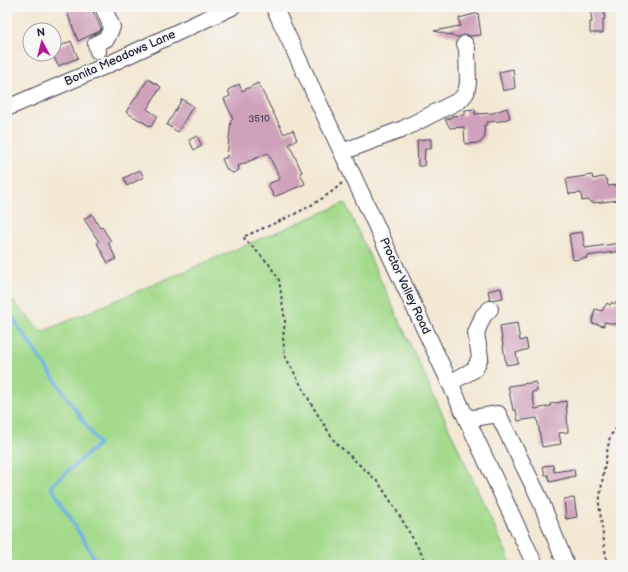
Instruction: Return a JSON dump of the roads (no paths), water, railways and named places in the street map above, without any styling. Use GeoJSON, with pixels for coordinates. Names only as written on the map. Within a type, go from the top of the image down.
{"type":"FeatureCollection","features":[{"type":"Feature","properties":{"kind":"street"},"geometry":{"type":"LineString","coordinates":[[98,51],[96,44],[107,38],[112,28],[103,7]]}},
{"type":"Feature","properties":{"kind":"street","name":"Bonita Meadows Lane"},"geometry":{"type":"LineString","coordinates":[[7,108],[105,66],[232,7]]}},
{"type":"Feature","properties":{"kind":"street","name":"Proctor Valley Road"},"geometry":{"type":"LineString","coordinates":[[274,7],[536,565]]}},
{"type":"Feature","properties":{"kind":"street"},"geometry":{"type":"LineString","coordinates":[[342,152],[403,129],[460,100],[466,93],[468,83],[467,49],[465,44]]}},
{"type":"Feature","properties":{"kind":"street"},"geometry":{"type":"LineString","coordinates":[[450,383],[475,369],[480,357],[476,333],[483,316],[490,309]]}},
{"type":"Feature","properties":{"kind":"street"},"geometry":{"type":"LineString","coordinates":[[467,419],[498,414],[539,497],[566,565]]}},
{"type":"Feature","properties":{"kind":"waterway"},"geometry":{"type":"LineString","coordinates":[[7,310],[99,444],[51,486],[95,559],[121,565]]}}]}
